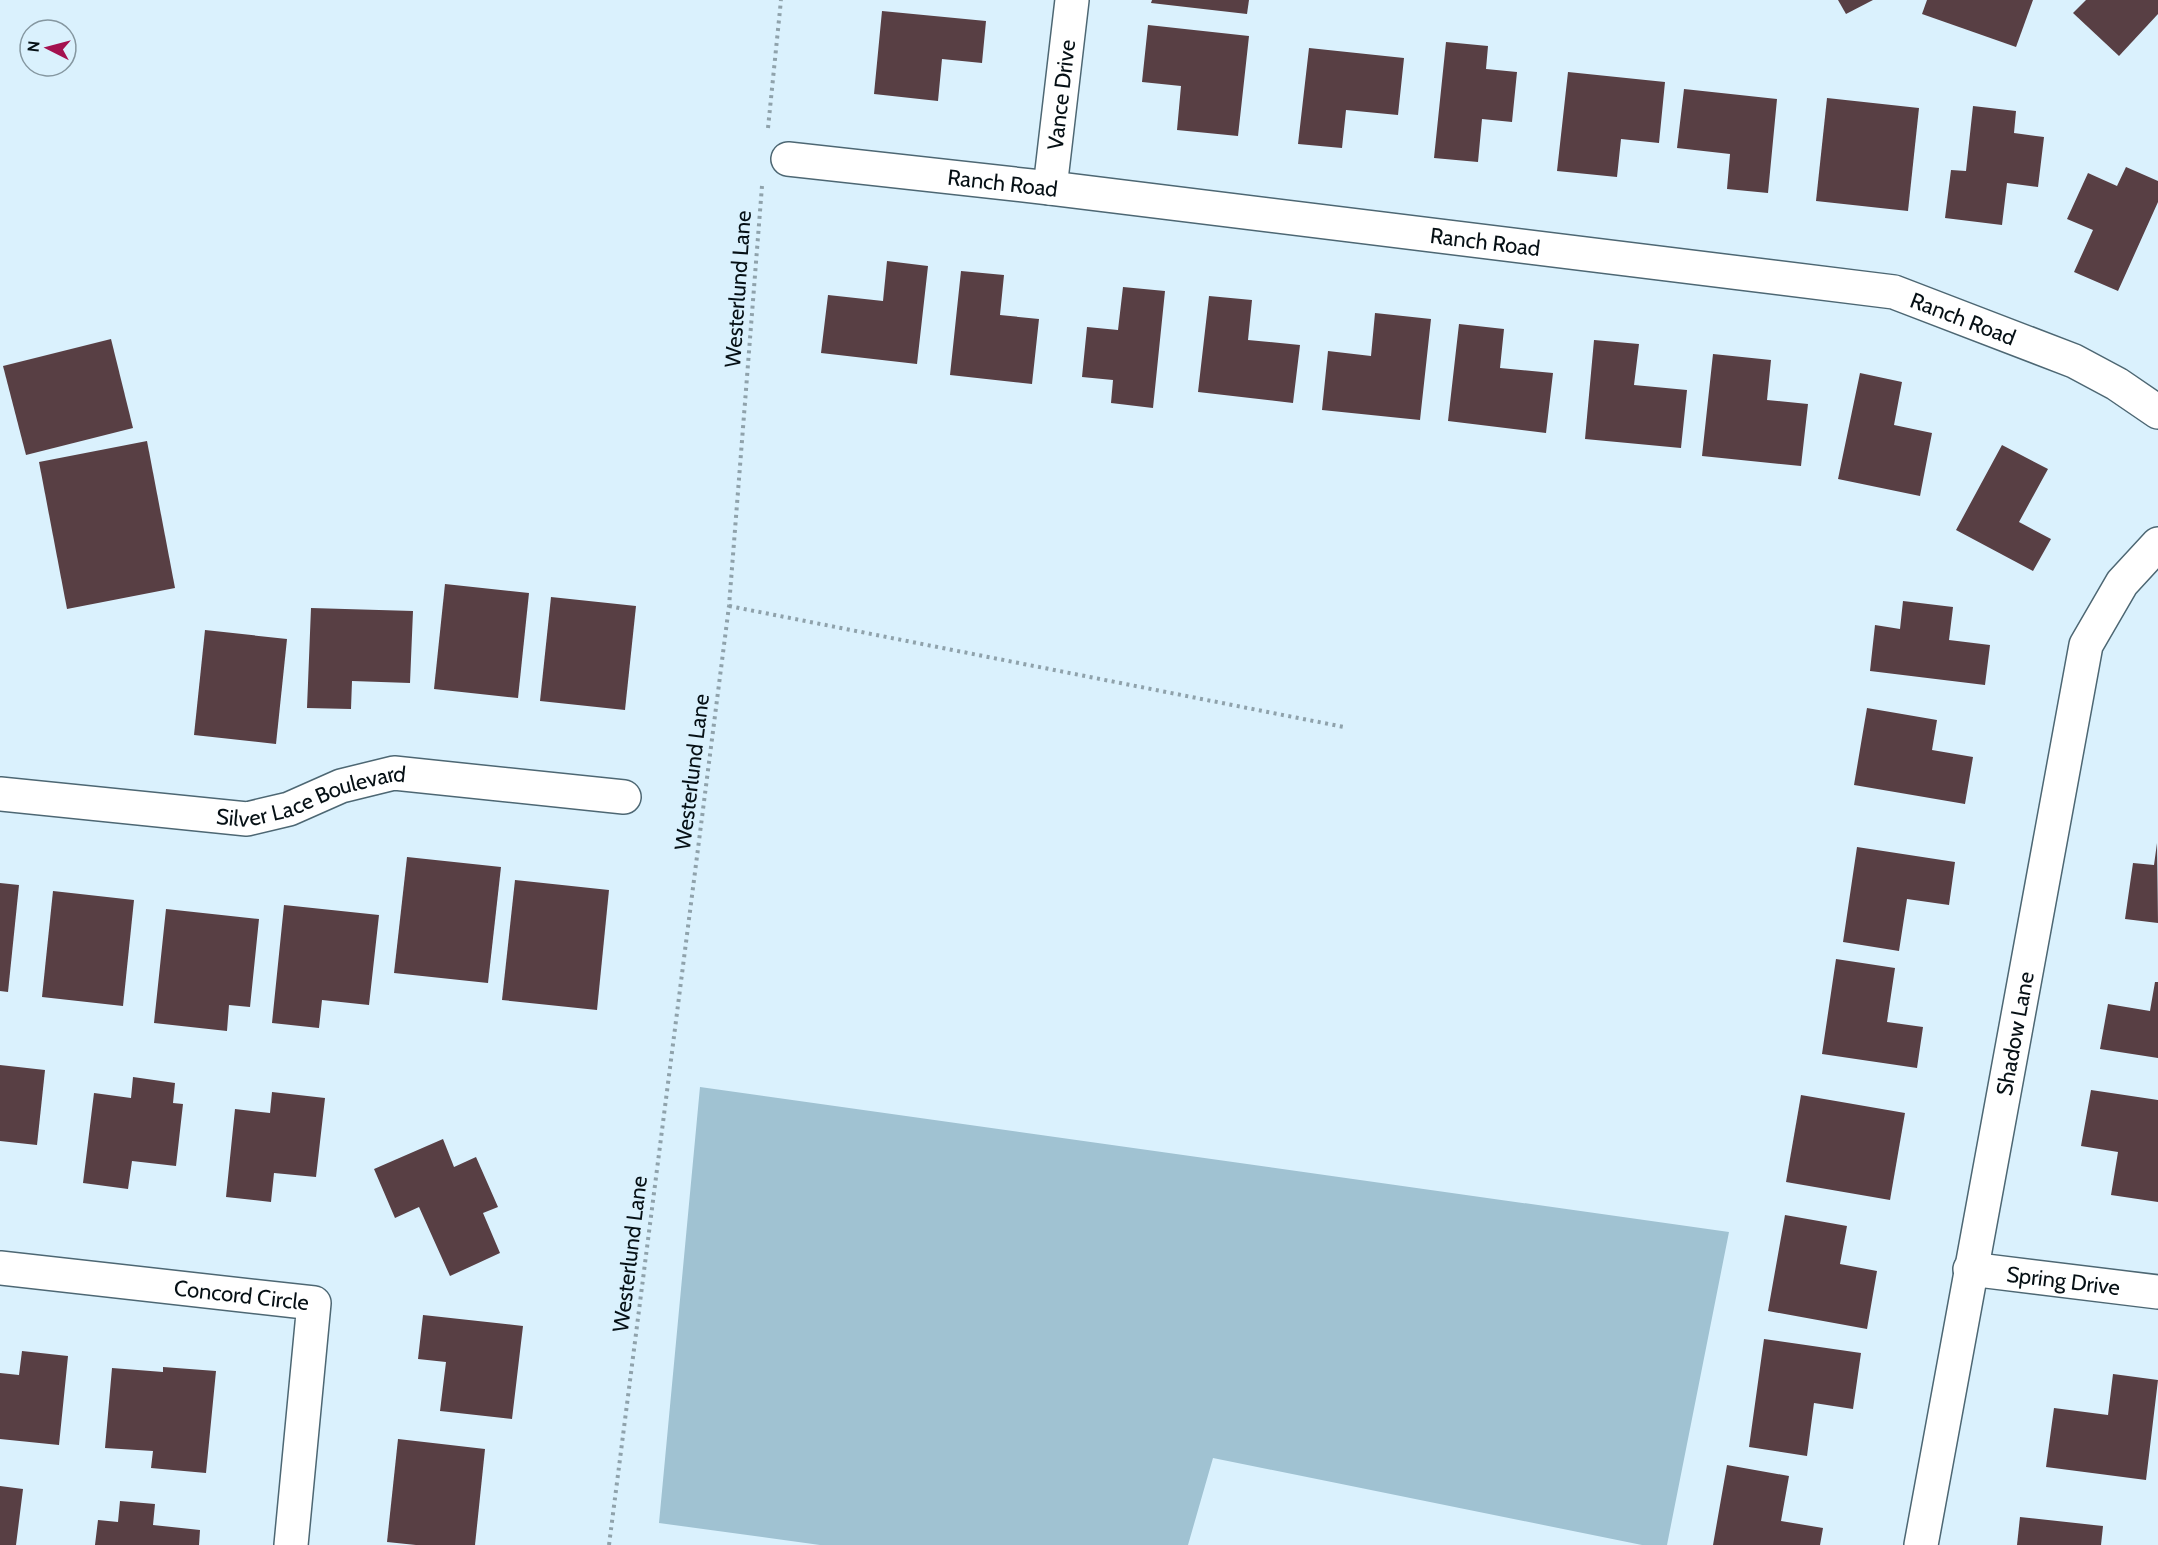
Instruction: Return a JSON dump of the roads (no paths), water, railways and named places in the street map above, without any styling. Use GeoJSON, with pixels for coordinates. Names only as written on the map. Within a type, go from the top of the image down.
{"type":"FeatureCollection","features":[{"type":"Feature","properties":{"kind":"street","name":"Vance Drive"},"geometry":{"type":"LineString","coordinates":[[1050,188],[1072,0]]}},
{"type":"Feature","properties":{"kind":"street","name":"Ranch Road"},"geometry":{"type":"LineString","coordinates":[[777,149],[1050,188],[1894,292],[2074,361],[2117,384],[2158,412]]}},
{"type":"Feature","properties":{"kind":"street","name":"Shadow Lane"},"geometry":{"type":"LineString","coordinates":[[1921,1545],[2086,645],[2122,583],[2158,544]]}},
{"type":"Feature","properties":{"kind":"street","name":"Silver Lace Boulevard"},"geometry":{"type":"LineString","coordinates":[[0,794],[247,819],[289,809],[341,786],[394,773],[624,797]]}},
{"type":"Feature","properties":{"kind":"street","name":"Concord Circle"},"geometry":{"type":"LineString","coordinates":[[0,1268],[314,1303],[291,1545]]}},
{"type":"Feature","properties":{"kind":"street","name":"Spring Drive"},"geometry":{"type":"LineString","coordinates":[[1970,1269],[2158,1292]]}}]}
